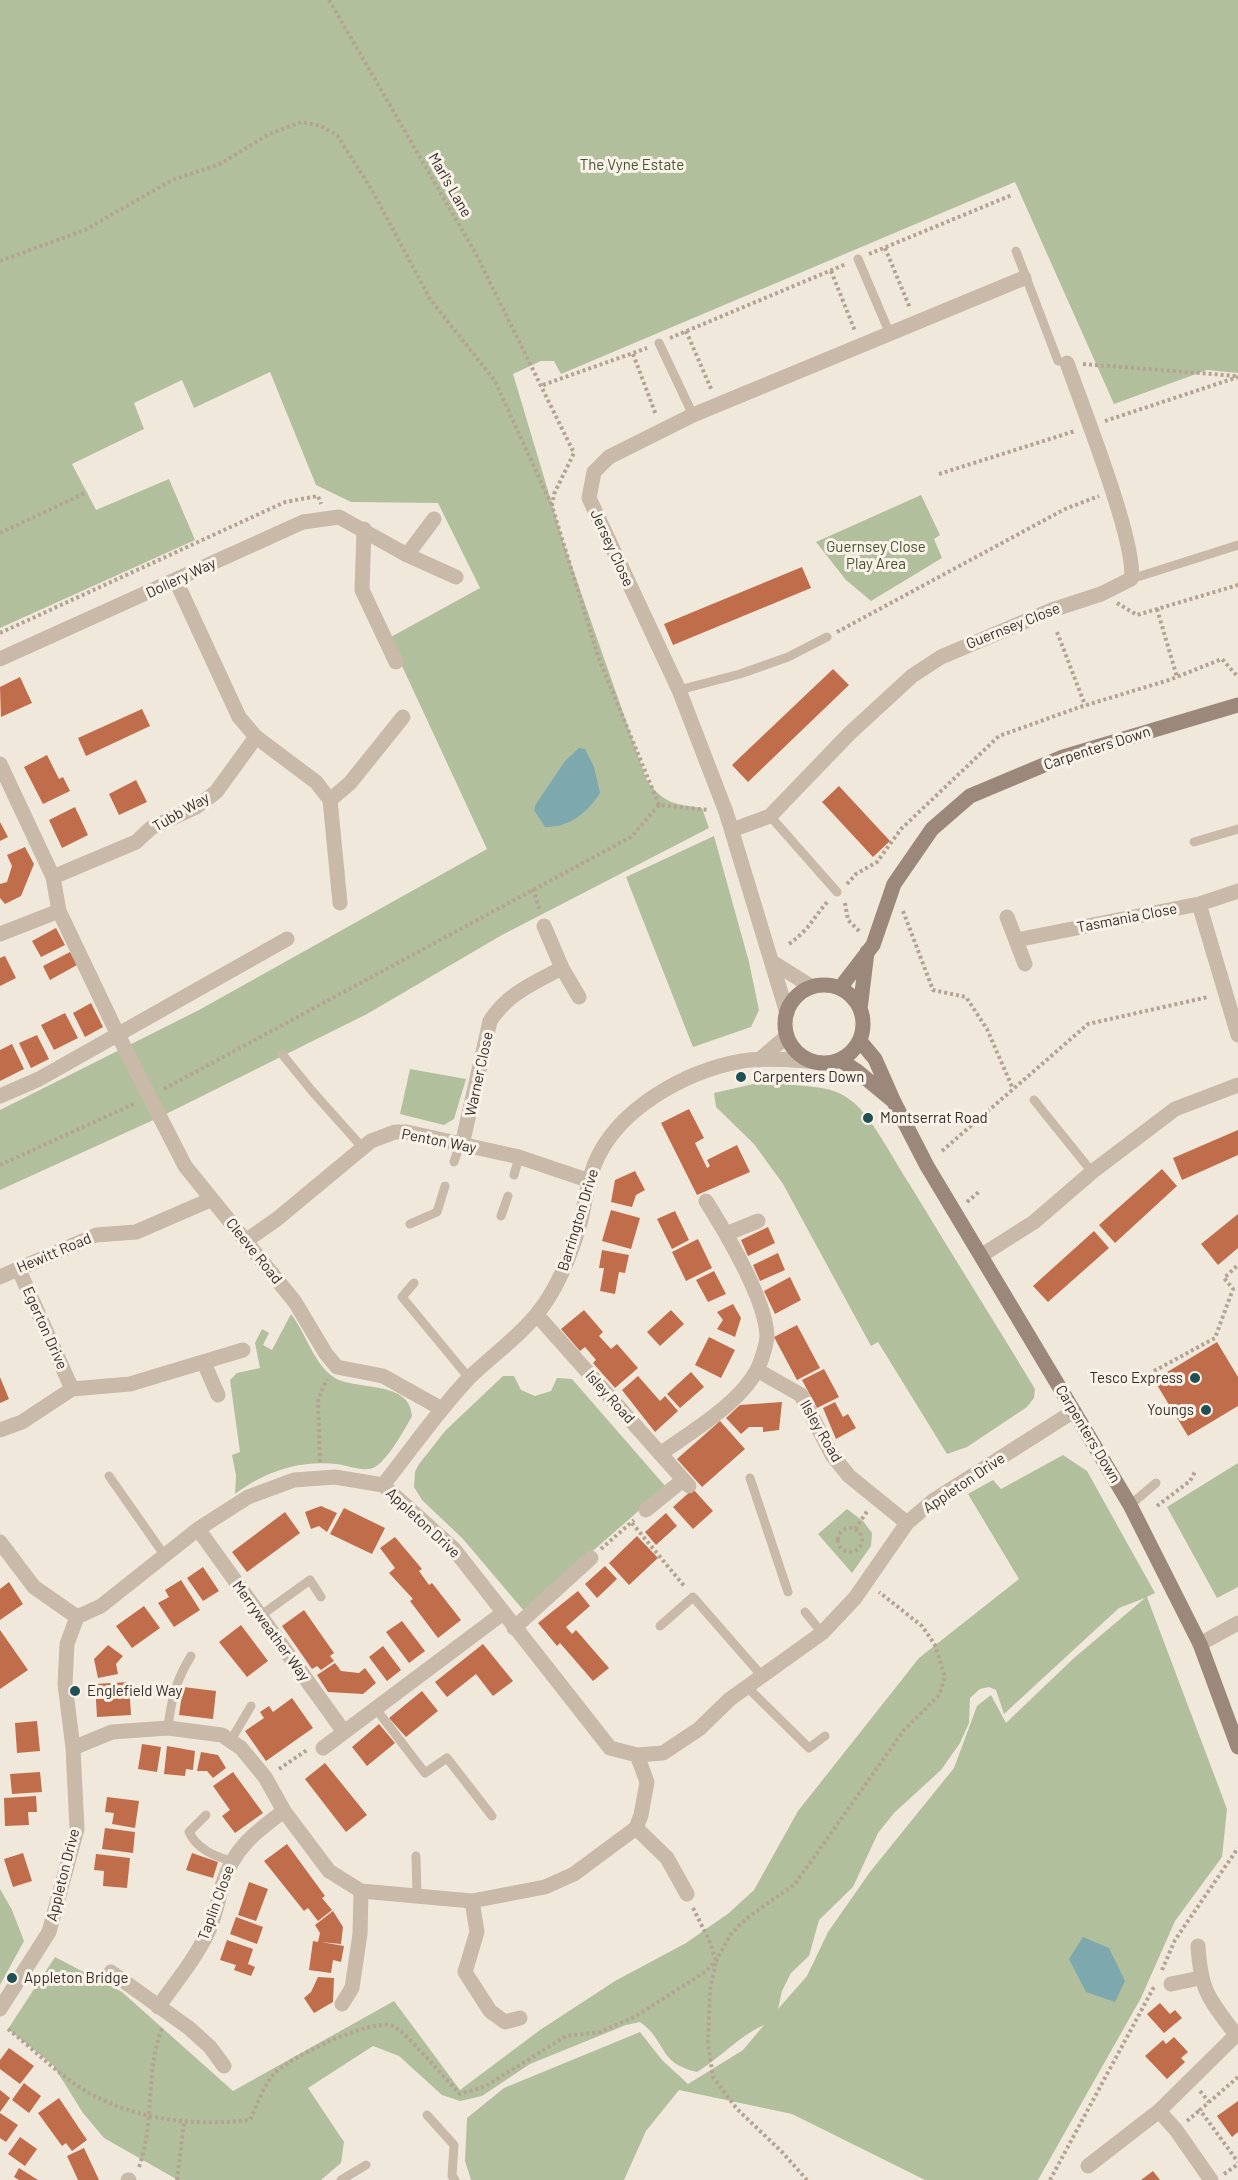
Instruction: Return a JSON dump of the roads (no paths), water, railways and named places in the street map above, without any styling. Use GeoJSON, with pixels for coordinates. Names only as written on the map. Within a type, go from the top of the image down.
{"type":"FeatureCollection","features":[{"type":"Feature","properties":{"kind":"street","name":"Jersey Close"},"geometry":{"type":"LineString","coordinates":[[787,1012],[774,963],[726,812],[679,690],[589,498],[594,472],[609,457],[693,416],[1024,278]]}},
{"type":"Feature","properties":{"kind":"street"},"geometry":{"type":"LineString","coordinates":[[1062,362],[1089,427],[1111,492],[1133,567],[1131,579]]}},
{"type":"Feature","properties":{"kind":"street","name":"Dollery Way"},"geometry":{"type":"LineString","coordinates":[[0,659],[303,522],[339,517],[407,555],[456,577]]}},
{"type":"Feature","properties":{"kind":"street"},"geometry":{"type":"LineString","coordinates":[[407,555],[434,519]]}},
{"type":"Feature","properties":{"kind":"street"},"geometry":{"type":"LineString","coordinates":[[364,529],[362,590],[396,662]]}},
{"type":"Feature","properties":{"kind":"street","name":"Guernsey Close"},"geometry":{"type":"LineString","coordinates":[[732,830],[770,816],[912,676],[941,657],[1052,610],[1101,594],[1131,579]]}},
{"type":"Feature","properties":{"kind":"street"},"geometry":{"type":"LineString","coordinates":[[176,581],[239,717],[256,737],[316,782],[330,800],[340,903]]}},
{"type":"Feature","properties":{"kind":"street","name":"Carpenters Down"},"geometry":{"type":"LineString","coordinates":[[870,948],[894,884],[932,830],[970,796],[1063,757],[1238,705]]}},
{"type":"Feature","properties":{"kind":"street"},"geometry":{"type":"LineString","coordinates":[[330,800],[350,783],[403,717]]}},
{"type":"Feature","properties":{"kind":"street","name":"Tubb Way"},"geometry":{"type":"LineString","coordinates":[[53,877],[136,842],[151,828],[196,807],[216,792],[256,737]]}},
{"type":"Feature","properties":{"kind":"street","name":"Cleeve Road"},"geometry":{"type":"LineString","coordinates":[[0,764],[53,877],[59,911],[118,1035],[185,1166],[210,1200],[247,1240],[295,1302],[326,1354],[337,1367],[383,1376],[442,1409]]}},
{"type":"Feature","properties":{"kind":"street","name":"Tasmania Close"},"geometry":{"type":"LineString","coordinates":[[1016,940],[1198,904],[1238,891]]}},
{"type":"Feature","properties":{"kind":"street"},"geometry":{"type":"LineString","coordinates":[[1198,904],[1238,1035]]}},
{"type":"Feature","properties":{"kind":"street"},"geometry":{"type":"LineString","coordinates":[[0,934],[59,911]]}},
{"type":"Feature","properties":{"kind":"street"},"geometry":{"type":"LineString","coordinates":[[1007,918],[1025,964]]}},
{"type":"Feature","properties":{"kind":"street"},"geometry":{"type":"LineString","coordinates":[[544,926],[562,968],[579,997]]}},
{"type":"Feature","properties":{"kind":"street"},"geometry":{"type":"LineString","coordinates":[[0,1096],[39,1079],[287,939]]}},
{"type":"Feature","properties":{"kind":"street"},"geometry":{"type":"LineString","coordinates":[[840,988],[870,948]]}},
{"type":"Feature","properties":{"kind":"street"},"geometry":{"type":"LineString","coordinates":[[860,1009],[870,948]]}},
{"type":"Feature","properties":{"kind":"street"},"geometry":{"type":"LineString","coordinates":[[774,963],[812,987]]}},
{"type":"Feature","properties":{"kind":"street","name":"Warner Close"},"geometry":{"type":"LineString","coordinates":[[461,1145],[490,1021],[501,1005],[516,993],[562,968]]}},
{"type":"Feature","properties":{"kind":"street"},"geometry":{"type":"LineString","coordinates":[[826,985],[840,988],[851,996],[860,1009],[864,1022],[860,1041],[852,1052],[840,1060],[826,1064],[810,1061],[798,1054],[787,1036],[787,1012],[793,1001],[812,987],[826,985]]}},
{"type":"Feature","properties":{"kind":"street"},"geometry":{"type":"LineString","coordinates":[[759,1060],[787,1036]]}},
{"type":"Feature","properties":{"kind":"street","name":"Carpenters Down"},"geometry":{"type":"LineString","coordinates":[[860,1041],[875,1059],[927,1166],[1130,1505],[1200,1644],[1238,1747]]}},
{"type":"Feature","properties":{"kind":"street"},"geometry":{"type":"LineString","coordinates":[[840,1060],[894,1102]]}},
{"type":"Feature","properties":{"kind":"street","name":"Barrington Drive"},"geometry":{"type":"LineString","coordinates":[[383,1485],[469,1378],[537,1315],[561,1276],[580,1222],[590,1180],[605,1143],[621,1123],[641,1104],[699,1075],[742,1061],[810,1061]]}},
{"type":"Feature","properties":{"kind":"street"},"geometry":{"type":"LineString","coordinates":[[982,1255],[1034,1222],[1092,1172],[1175,1108],[1238,1085]]}},
{"type":"Feature","properties":{"kind":"street","name":"Penton Way"},"geometry":{"type":"LineString","coordinates":[[247,1240],[277,1219],[362,1147],[384,1136],[407,1132],[519,1157],[590,1180]]}},
{"type":"Feature","properties":{"kind":"street","name":"Hewitt Road"},"geometry":{"type":"LineString","coordinates":[[0,1277],[96,1235],[136,1232],[210,1200]]}},
{"type":"Feature","properties":{"kind":"street"},"geometry":{"type":"LineString","coordinates":[[660,1454],[710,1419],[742,1389],[757,1370],[767,1335],[758,1304],[726,1234],[706,1201]]}},
{"type":"Feature","properties":{"kind":"street"},"geometry":{"type":"LineString","coordinates":[[726,1234],[758,1221]]}},
{"type":"Feature","properties":{"kind":"street","name":"Egerton Drive"},"geometry":{"type":"LineString","coordinates":[[18,1268],[72,1389]]}},
{"type":"Feature","properties":{"kind":"street","name":"Isley Road"},"geometry":{"type":"LineString","coordinates":[[537,1315],[686,1483],[646,1510]]}},
{"type":"Feature","properties":{"kind":"street","name":"Egerton Drive"},"geometry":{"type":"LineString","coordinates":[[0,1430],[22,1422],[72,1389],[130,1384],[243,1350]]}},
{"type":"Feature","properties":{"kind":"street"},"geometry":{"type":"LineString","coordinates":[[204,1363],[218,1395]]}},
{"type":"Feature","properties":{"kind":"street","name":"Ilsley Road"},"geometry":{"type":"LineString","coordinates":[[757,1370],[801,1395],[832,1455],[849,1476],[908,1524]]}},
{"type":"Feature","properties":{"kind":"street","name":"Appleton Drive"},"geometry":{"type":"LineString","coordinates":[[0,2009],[49,1932],[77,1829],[73,1748],[65,1684],[67,1644],[77,1617],[101,1606],[198,1529],[248,1497],[294,1480],[334,1477],[383,1485],[453,1548],[610,1748],[638,1755],[663,1753],[699,1729],[729,1699],[822,1633],[866,1583],[908,1524],[934,1500],[1074,1411]]}},
{"type":"Feature","properties":{"kind":"street","name":"Merryweather Way"},"geometry":{"type":"LineString","coordinates":[[198,1529],[344,1732]]}},
{"type":"Feature","properties":{"kind":"street"},"geometry":{"type":"LineString","coordinates":[[0,1542],[34,1587],[77,1617]]}},
{"type":"Feature","properties":{"kind":"street"},"geometry":{"type":"LineString","coordinates":[[514,1628],[591,1558]]}},
{"type":"Feature","properties":{"kind":"street"},"geometry":{"type":"LineString","coordinates":[[323,1748],[503,1613]]}},
{"type":"Feature","properties":{"kind":"street"},"geometry":{"type":"LineString","coordinates":[[1200,1644],[1238,1623]]}},
{"type":"Feature","properties":{"kind":"street"},"geometry":{"type":"LineString","coordinates":[[73,1748],[112,1732],[168,1728],[202,1731],[231,1740],[266,1778],[284,1810],[329,1871],[361,1891],[472,1901],[545,1887],[574,1874],[636,1828],[641,1815],[647,1782],[638,1755]]}},
{"type":"Feature","properties":{"kind":"street","name":"Taplin Close"},"geometry":{"type":"LineString","coordinates":[[163,2011],[209,1929],[231,1861],[255,1832],[284,1810]]}},
{"type":"Feature","properties":{"kind":"street"},"geometry":{"type":"LineString","coordinates":[[636,1828],[667,1858],[687,1894]]}},
{"type":"Feature","properties":{"kind":"street"},"geometry":{"type":"LineString","coordinates":[[342,2004],[352,1988],[360,1934],[361,1891]]}},
{"type":"Feature","properties":{"kind":"street"},"geometry":{"type":"LineString","coordinates":[[472,1901],[477,1932],[465,1972],[490,2011],[505,2022],[520,2018]]}},
{"type":"Feature","properties":{"kind":"street"},"geometry":{"type":"LineString","coordinates":[[1088,2166],[1159,2111],[1192,2081],[1237,2034],[1206,1994],[1200,1978],[1198,1946]]}},
{"type":"Feature","properties":{"kind":"street"},"geometry":{"type":"LineString","coordinates":[[111,1972],[189,2028],[210,2047],[224,2066]]}},
{"type":"Feature","properties":{"kind":"street"},"geometry":{"type":"LineString","coordinates":[[1171,1984],[1200,1978]]}},
{"type":"Feature","properties":{"kind":"street"},"geometry":{"type":"LineString","coordinates":[[1159,2111],[1176,2130],[1211,2180]]}},
{"type":"Feature","properties":{"kind":"lane"},"geometry":{"type":"LineString","coordinates":[[1016,251],[1024,278],[1062,362]]}},
{"type":"Feature","properties":{"kind":"lane"},"geometry":{"type":"LineString","coordinates":[[858,259],[890,334]]}},
{"type":"Feature","properties":{"kind":"lane"},"geometry":{"type":"LineString","coordinates":[[659,343],[693,416]]}},
{"type":"Feature","properties":{"kind":"lane"},"geometry":{"type":"LineString","coordinates":[[1131,579],[1238,545]]}},
{"type":"Feature","properties":{"kind":"lane"},"geometry":{"type":"LineString","coordinates":[[679,690],[740,674],[788,657],[827,637]]}},
{"type":"Feature","properties":{"kind":"lane"},"geometry":{"type":"LineString","coordinates":[[770,816],[841,892]]}},
{"type":"Feature","properties":{"kind":"lane"},"geometry":{"type":"LineString","coordinates":[[1194,842],[1238,829]]}},
{"type":"Feature","properties":{"kind":"lane"},"geometry":{"type":"LineString","coordinates":[[282,1054],[362,1147]]}},
{"type":"Feature","properties":{"kind":"lane"},"geometry":{"type":"LineString","coordinates":[[1034,1100],[1092,1172]]}},
{"type":"Feature","properties":{"kind":"lane"},"geometry":{"type":"LineString","coordinates":[[453,1162],[461,1145]]}},
{"type":"Feature","properties":{"kind":"lane"},"geometry":{"type":"LineString","coordinates":[[514,1175],[519,1157]]}},
{"type":"Feature","properties":{"kind":"lane"},"geometry":{"type":"LineString","coordinates":[[410,1224],[437,1212],[445,1186]]}},
{"type":"Feature","properties":{"kind":"lane"},"geometry":{"type":"LineString","coordinates":[[501,1216],[508,1196]]}},
{"type":"Feature","properties":{"kind":"lane"},"geometry":{"type":"LineString","coordinates":[[414,1283],[402,1297],[469,1378]]}},
{"type":"Feature","properties":{"kind":"lane"},"geometry":{"type":"LineString","coordinates":[[109,1476],[165,1556]]}},
{"type":"Feature","properties":{"kind":"lane"},"geometry":{"type":"LineString","coordinates":[[750,1478],[788,1592]]}},
{"type":"Feature","properties":{"kind":"lane"},"geometry":{"type":"LineString","coordinates":[[1130,1505],[1156,1483]]}},
{"type":"Feature","properties":{"kind":"lane"},"geometry":{"type":"LineString","coordinates":[[260,1616],[310,1580],[321,1597]]}},
{"type":"Feature","properties":{"kind":"lane"},"geometry":{"type":"LineString","coordinates":[[660,1626],[693,1597],[762,1676]]}},
{"type":"Feature","properties":{"kind":"lane"},"geometry":{"type":"LineString","coordinates":[[805,1612],[822,1633]]}},
{"type":"Feature","properties":{"kind":"lane"},"geometry":{"type":"LineString","coordinates":[[168,1728],[171,1696],[179,1675],[191,1656]]}},
{"type":"Feature","properties":{"kind":"lane"},"geometry":{"type":"LineString","coordinates":[[747,1687],[809,1748],[825,1736]]}},
{"type":"Feature","properties":{"kind":"lane"},"geometry":{"type":"LineString","coordinates":[[231,1740],[251,1706]]}},
{"type":"Feature","properties":{"kind":"lane"},"geometry":{"type":"LineString","coordinates":[[376,1709],[425,1773],[447,1758],[492,1816]]}},
{"type":"Feature","properties":{"kind":"lane"},"geometry":{"type":"LineString","coordinates":[[206,1815],[189,1832],[194,1842],[216,1857],[231,1861]]}},
{"type":"Feature","properties":{"kind":"lane"},"geometry":{"type":"LineString","coordinates":[[417,1856],[417,1897]]}},
{"type":"Feature","properties":{"kind":"lane"},"geometry":{"type":"LineString","coordinates":[[427,2115],[454,2145],[452,2176],[455,2180]]}},
{"type":"Feature","properties":{"kind":"lane"},"geometry":{"type":"LineString","coordinates":[[341,2180],[366,2165]]}},
{"type":"Feature","properties":{"kind":"water"},"geometry":{"type":"Polygon","coordinates":[[[579,748],[585,749],[594,767],[600,793],[577,818],[562,825],[545,827],[534,810],[536,804],[565,761],[579,748]]]}},
{"type":"Feature","properties":{"kind":"water"},"geometry":{"type":"Polygon","coordinates":[[[1083,1937],[1109,1948],[1125,1981],[1115,2002],[1086,1992],[1069,1959],[1083,1937]]]}},
{"type":"Feature","properties":{"kind":"place","name":"Carpenters Down"},"geometry":{"type":"Point","coordinates":[741,1077]}},
{"type":"Feature","properties":{"kind":"place","name":"Montserrat Road"},"geometry":{"type":"Point","coordinates":[868,1118]}},
{"type":"Feature","properties":{"kind":"place","name":"Tesco Express"},"geometry":{"type":"Point","coordinates":[1195,1378]}},
{"type":"Feature","properties":{"kind":"place","name":"Youngs"},"geometry":{"type":"Point","coordinates":[1206,1410]}},
{"type":"Feature","properties":{"kind":"place","name":"Englefield Way"},"geometry":{"type":"Point","coordinates":[75,1691]}},
{"type":"Feature","properties":{"kind":"place","name":"Appleton Bridge"},"geometry":{"type":"Point","coordinates":[12,1978]}},
{"type":"Feature","properties":{"kind":"park label","name":"The Vyne Estate"},"geometry":{"type":"Point","coordinates":[632,165]}},
{"type":"Feature","properties":{"kind":"park label","name":"Guernsey Close Play Area"},"geometry":{"type":"Point","coordinates":[876,556]}}]}
